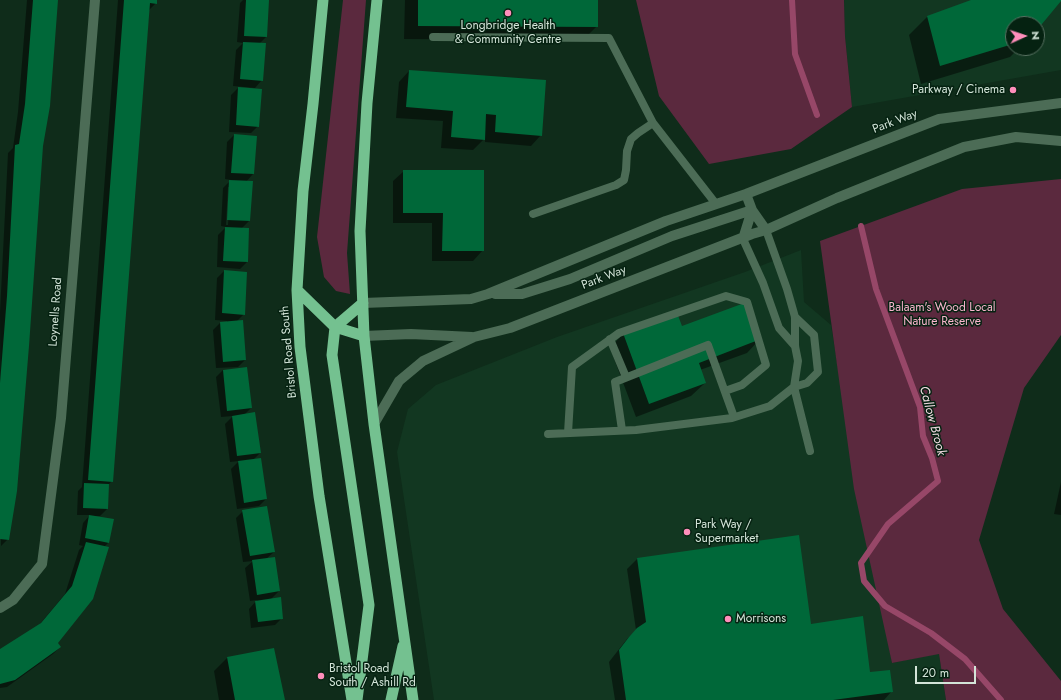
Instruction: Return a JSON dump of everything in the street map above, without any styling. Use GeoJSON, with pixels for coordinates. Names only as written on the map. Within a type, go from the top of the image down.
{"type":"FeatureCollection","features":[{"type":"Feature","properties":{"kind":"highway","name":"Bristol Road South"},"geometry":{"type":"LineString","coordinates":[[323,0],[303,191],[296,290],[300,347],[317,480],[352,700]]}},
{"type":"Feature","properties":{"kind":"highway"},"geometry":{"type":"LineString","coordinates":[[377,0],[367,103],[360,230],[364,336],[374,424],[413,700]]}},
{"type":"Feature","properties":{"kind":"highway"},"geometry":{"type":"LineString","coordinates":[[296,290],[335,327],[364,336]]}},
{"type":"Feature","properties":{"kind":"highway"},"geometry":{"type":"LineString","coordinates":[[357,700],[369,605],[332,355],[335,327],[363,303]]}},
{"type":"Feature","properties":{"kind":"highway"},"geometry":{"type":"LineString","coordinates":[[391,700],[405,640]]}},
{"type":"Feature","properties":{"kind":"street","name":"Loynells Road"},"geometry":{"type":"LineString","coordinates":[[0,608],[13,600],[42,564],[61,418],[95,0]]}},
{"type":"Feature","properties":{"kind":"street","name":"Park Way"},"geometry":{"type":"LineString","coordinates":[[363,303],[471,298],[488,294],[666,221],[746,194],[939,119],[1061,103]]}},
{"type":"Feature","properties":{"kind":"street","name":"Park Way"},"geometry":{"type":"LineString","coordinates":[[374,424],[399,381],[423,361],[474,337],[510,328],[766,230],[836,198],[964,147],[1016,137],[1061,141]]}},
{"type":"Feature","properties":{"kind":"street"},"geometry":{"type":"LineString","coordinates":[[746,194],[752,210],[766,230]]}},
{"type":"Feature","properties":{"kind":"street","name":"Park Way"},"geometry":{"type":"LineString","coordinates":[[488,294],[522,294],[570,278],[672,236],[752,210]]}},
{"type":"Feature","properties":{"kind":"street"},"geometry":{"type":"LineString","coordinates":[[742,238],[752,210]]}},
{"type":"Feature","properties":{"kind":"street","name":"Park Way"},"geometry":{"type":"LineString","coordinates":[[364,336],[411,334],[474,337]]}},
{"type":"Feature","properties":{"kind":"lane"},"geometry":{"type":"LineString","coordinates":[[433,37],[609,38],[653,123],[716,204]]}},
{"type":"Feature","properties":{"kind":"lane"},"geometry":{"type":"LineString","coordinates":[[533,214],[616,185],[624,180],[627,151],[632,139],[653,123]]}},
{"type":"Feature","properties":{"kind":"lane"},"geometry":{"type":"LineString","coordinates":[[766,230],[787,289],[795,317],[795,346],[798,361],[794,387],[810,451]]}},
{"type":"Feature","properties":{"kind":"lane"},"geometry":{"type":"LineString","coordinates":[[742,238],[763,283],[779,328],[795,346]]}},
{"type":"Feature","properties":{"kind":"lane"},"geometry":{"type":"LineString","coordinates":[[568,433],[572,367],[619,333],[726,296],[747,302],[766,365],[742,385],[725,391]]}},
{"type":"Feature","properties":{"kind":"lane"},"geometry":{"type":"LineString","coordinates":[[548,434],[622,430],[734,417],[770,406],[794,387],[807,383],[818,372],[814,335],[795,317]]}},
{"type":"Feature","properties":{"kind":"lane"},"geometry":{"type":"LineString","coordinates":[[610,339],[626,377]]}},
{"type":"Feature","properties":{"kind":"lane"},"geometry":{"type":"LineString","coordinates":[[622,430],[614,382],[708,345],[734,417]]}},
{"type":"Feature","properties":{"kind":"shaded area"},"geometry":{"type":"Polygon","coordinates":[[[844,0],[1061,0],[1061,70],[852,107],[845,36],[844,0]]]}},
{"type":"Feature","properties":{"kind":"shaded area"},"geometry":{"type":"Polygon","coordinates":[[[801,250],[804,302],[831,325],[892,663],[939,653],[946,700],[434,700],[397,452],[408,409],[436,385],[557,337],[745,272],[801,250]]]}},
{"type":"Feature","properties":{"kind":"green space"},"geometry":{"type":"Polygon","coordinates":[[[343,0],[366,0],[347,253],[350,294],[336,291],[324,277],[317,237],[343,0]]]}},
{"type":"Feature","properties":{"kind":"green space"},"geometry":{"type":"Polygon","coordinates":[[[636,0],[844,0],[845,36],[852,107],[791,149],[709,164],[659,96],[636,0]]]}},
{"type":"Feature","properties":{"kind":"green space","name":"Balaam's Wood Local Nature Reserve"},"geometry":{"type":"Polygon","coordinates":[[[1061,179],[1061,335],[1024,388],[979,540],[1003,609],[1061,681],[1061,700],[946,700],[939,654],[892,663],[854,489],[820,241],[962,189],[1061,179]]]}},
{"type":"Feature","properties":{"kind":"building"},"geometry":{"type":"Polygon","coordinates":[[[33,0],[58,0],[50,106],[43,146],[17,491],[9,540],[0,539],[0,383],[7,296],[15,145],[19,144],[25,104],[33,0]]]}},
{"type":"Feature","properties":{"kind":"building"},"geometry":{"type":"Polygon","coordinates":[[[124,0],[157,0],[157,4],[150,3],[113,482],[88,480],[124,0]]]}},
{"type":"Feature","properties":{"kind":"building"},"geometry":{"type":"Polygon","coordinates":[[[246,0],[269,0],[267,37],[244,36],[246,0]]]}},
{"type":"Feature","properties":{"kind":"building","name":"Longbridge Health & Community Centre"},"geometry":{"type":"Polygon","coordinates":[[[418,0],[598,0],[598,27],[418,26],[418,0]]]}},
{"type":"Feature","properties":{"kind":"building"},"geometry":{"type":"Polygon","coordinates":[[[971,0],[1061,0],[1045,20],[1045,16],[1005,16],[1005,46],[940,66],[927,16],[971,0]]]}},
{"type":"Feature","properties":{"kind":"building"},"geometry":{"type":"Polygon","coordinates":[[[243,42],[266,43],[263,81],[240,79],[243,42]]]}},
{"type":"Feature","properties":{"kind":"building"},"geometry":{"type":"Polygon","coordinates":[[[409,70],[546,80],[542,136],[495,132],[496,115],[486,114],[485,140],[451,137],[453,111],[406,107],[409,70]]]}},
{"type":"Feature","properties":{"kind":"building"},"geometry":{"type":"Polygon","coordinates":[[[238,87],[262,89],[259,127],[236,125],[238,87]]]}},
{"type":"Feature","properties":{"kind":"building"},"geometry":{"type":"Polygon","coordinates":[[[234,134],[257,136],[254,174],[231,173],[234,134]]]}},
{"type":"Feature","properties":{"kind":"building"},"geometry":{"type":"Polygon","coordinates":[[[403,170],[484,170],[484,251],[442,251],[443,213],[403,213],[403,170]]]}},
{"type":"Feature","properties":{"kind":"building"},"geometry":{"type":"Polygon","coordinates":[[[229,180],[253,181],[250,221],[227,220],[229,180]]]}},
{"type":"Feature","properties":{"kind":"building"},"geometry":{"type":"Polygon","coordinates":[[[225,227],[249,228],[248,262],[223,261],[225,227]]]}},
{"type":"Feature","properties":{"kind":"building"},"geometry":{"type":"Polygon","coordinates":[[[224,270],[247,272],[245,315],[222,313],[224,270]]]}},
{"type":"Feature","properties":{"kind":"building"},"geometry":{"type":"Polygon","coordinates":[[[747,302],[761,339],[699,363],[706,383],[649,404],[623,333],[677,313],[682,326],[747,302]]]}},
{"type":"Feature","properties":{"kind":"building"},"geometry":{"type":"Polygon","coordinates":[[[243,320],[246,360],[223,362],[220,322],[243,320]]]}},
{"type":"Feature","properties":{"kind":"building"},"geometry":{"type":"Polygon","coordinates":[[[247,367],[252,408],[227,411],[223,370],[247,367]]]}},
{"type":"Feature","properties":{"kind":"building"},"geometry":{"type":"Polygon","coordinates":[[[255,412],[261,453],[237,456],[232,416],[255,412]]]}},
{"type":"Feature","properties":{"kind":"building"},"geometry":{"type":"Polygon","coordinates":[[[261,458],[267,499],[244,503],[238,461],[261,458]]]}},
{"type":"Feature","properties":{"kind":"building"},"geometry":{"type":"Polygon","coordinates":[[[84,483],[109,484],[108,509],[83,508],[84,483]]]}},
{"type":"Feature","properties":{"kind":"building"},"geometry":{"type":"Polygon","coordinates":[[[267,506],[275,552],[250,556],[242,510],[267,506]]]}},
{"type":"Feature","properties":{"kind":"building"},"geometry":{"type":"Polygon","coordinates":[[[89,515],[114,519],[109,543],[85,538],[89,515]]]}},
{"type":"Feature","properties":{"kind":"building","name":"Morrisons"},"geometry":{"type":"Polygon","coordinates":[[[799,535],[811,624],[863,616],[870,672],[890,670],[893,692],[833,700],[626,700],[619,650],[637,628],[646,622],[637,558],[799,535]]]}},
{"type":"Feature","properties":{"kind":"building"},"geometry":{"type":"Polygon","coordinates":[[[86,542],[109,547],[93,599],[58,643],[61,647],[15,680],[0,684],[0,649],[41,623],[72,586],[86,542]]]}},
{"type":"Feature","properties":{"kind":"building"},"geometry":{"type":"Polygon","coordinates":[[[275,557],[280,591],[257,595],[252,560],[275,557]]]}},
{"type":"Feature","properties":{"kind":"building"},"geometry":{"type":"Polygon","coordinates":[[[281,597],[283,619],[258,622],[255,601],[281,597]]]}},
{"type":"Feature","properties":{"kind":"building"},"geometry":{"type":"Polygon","coordinates":[[[274,648],[285,700],[235,700],[227,657],[274,648]]]}},
{"type":"Feature","properties":{"kind":"waterway","name":"Callow Brook"},"geometry":{"type":"LineString","coordinates":[[792,0],[795,54],[817,115]]}},
{"type":"Feature","properties":{"kind":"waterway","name":"Callow Brook"},"geometry":{"type":"LineString","coordinates":[[861,226],[876,289],[920,407],[923,436],[932,458],[938,481],[888,524],[861,563],[864,581],[885,606],[931,633],[965,659],[1001,700]]}},
{"type":"Feature","properties":{"kind":"place","name":"Longbridge Health & Community Centre"},"geometry":{"type":"Point","coordinates":[508,13]}},
{"type":"Feature","properties":{"kind":"place","name":"Parkway / Cinema"},"geometry":{"type":"Point","coordinates":[1013,90]}},
{"type":"Feature","properties":{"kind":"place","name":"Park Way / Supermarket"},"geometry":{"type":"Point","coordinates":[687,532]}},
{"type":"Feature","properties":{"kind":"place","name":"Morrisons"},"geometry":{"type":"Point","coordinates":[728,619]}},
{"type":"Feature","properties":{"kind":"place","name":"Bristol Road South / Ashill Rd"},"geometry":{"type":"Point","coordinates":[321,676]}}]}
